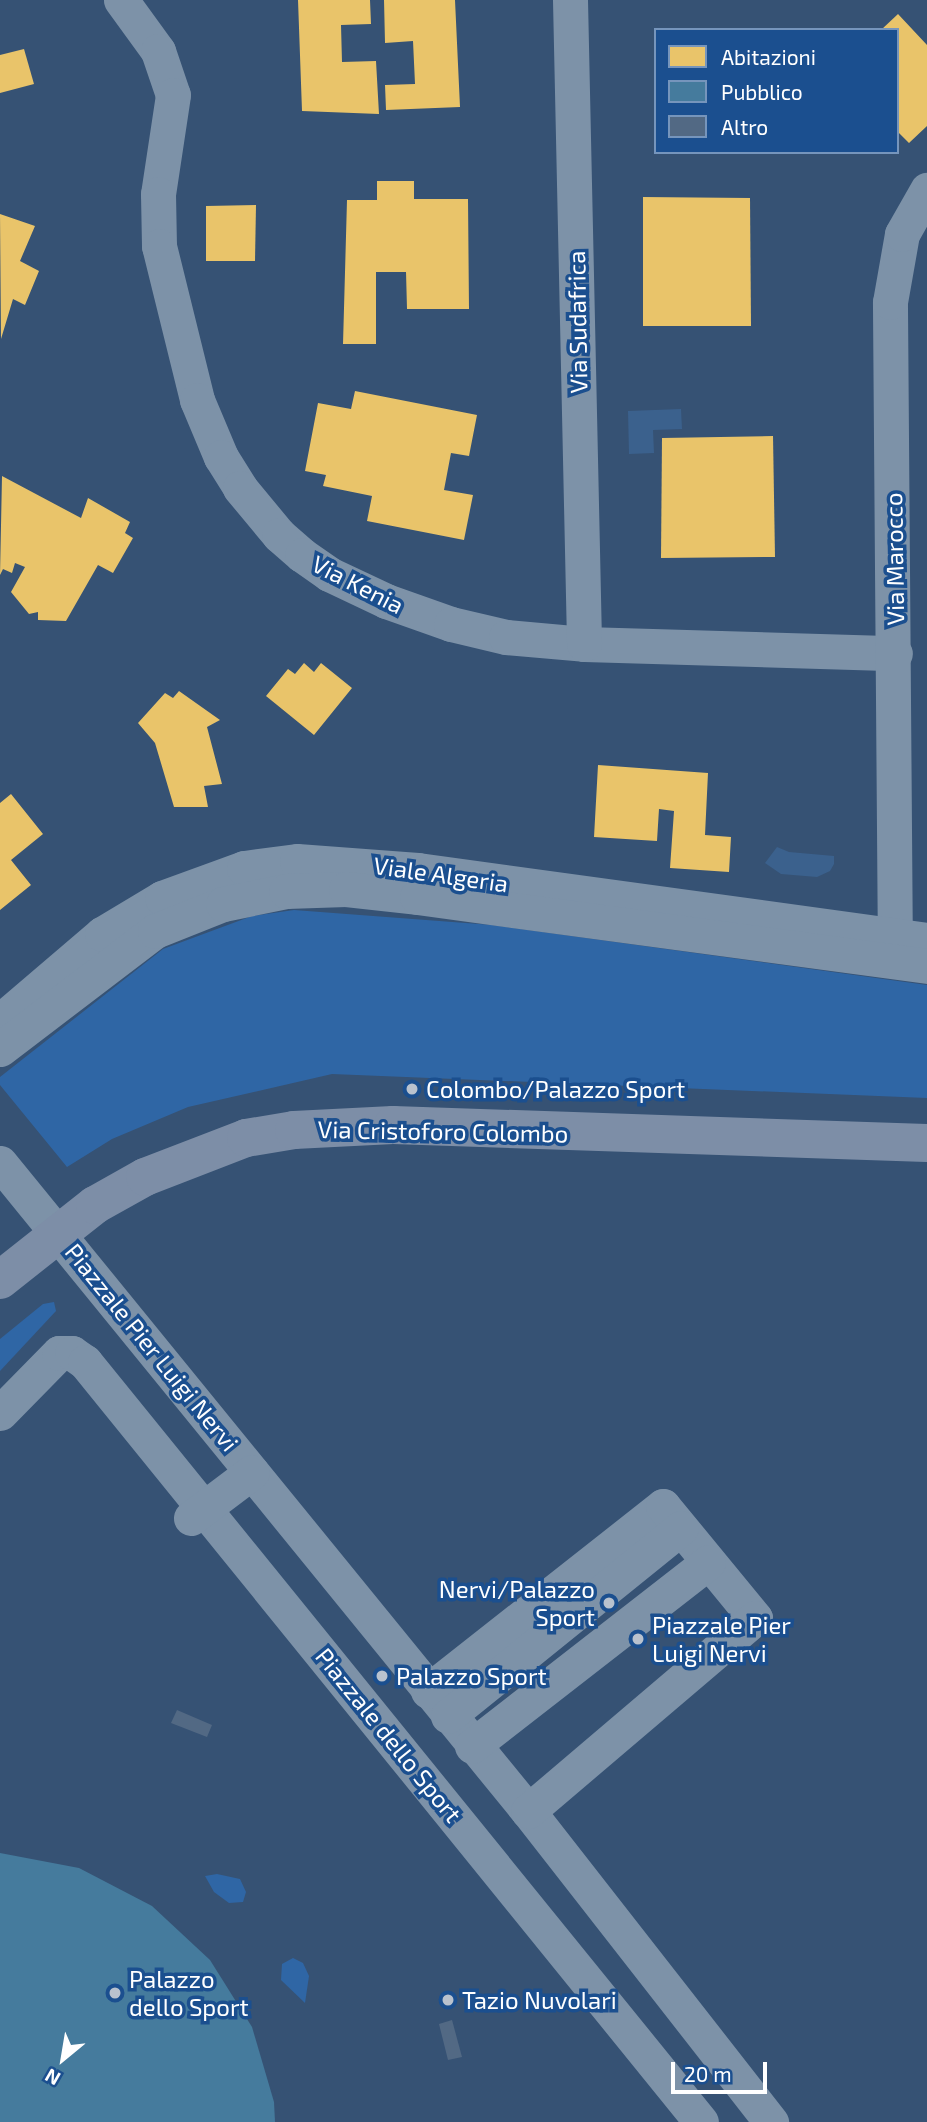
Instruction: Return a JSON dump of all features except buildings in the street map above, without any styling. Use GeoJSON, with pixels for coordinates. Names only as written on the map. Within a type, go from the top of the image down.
{"type":"FeatureCollection","features":[{"type":"Feature","properties":{"kind":"main road","name":"Via Cristoforo Colombo"},"geometry":{"type":"LineString","coordinates":[[0,1280],[95,1205],[154,1172],[246,1138],[294,1130],[393,1125],[927,1143]]}},
{"type":"Feature","properties":{"kind":"street","name":"Via Kenia"},"geometry":{"type":"LineString","coordinates":[[121,0],[158,51],[173,95],[158,208],[159,246],[169,298],[204,419],[221,457],[254,506],[302,555],[362,591],[486,633],[584,644],[895,653]]}},
{"type":"Feature","properties":{"kind":"street","name":"Via Sudafrica"},"geometry":{"type":"LineString","coordinates":[[570,0],[584,644]]}},
{"type":"Feature","properties":{"kind":"street","name":"Via Marocco"},"geometry":{"type":"LineString","coordinates":[[911,951],[895,653],[891,284],[902,234],[927,190]]}},
{"type":"Feature","properties":{"kind":"street","name":"Viale Algeria"},"geometry":{"type":"LineString","coordinates":[[0,1021],[102,934],[163,898],[244,868],[296,861],[418,870],[911,951]]}},
{"type":"Feature","properties":{"kind":"street","name":"Viale Algeria"},"geometry":{"type":"LineString","coordinates":[[0,1049],[155,931],[223,904],[286,891],[346,890],[911,951]]}},
{"type":"Feature","properties":{"kind":"street","name":"Piazzale Pier Luigi Nervi"},"geometry":{"type":"LineString","coordinates":[[0,1163],[60,1233],[472,1746],[528,1811],[771,2122]]}},
{"type":"Feature","properties":{"kind":"street","name":"Piazzale dello Sport"},"geometry":{"type":"LineString","coordinates":[[0,1413],[50,1359],[59,1353],[72,1353],[96,1374],[197,1513],[615,2026],[701,2122]]}},
{"type":"Feature","properties":{"kind":"street"},"geometry":{"type":"LineString","coordinates":[[197,1513],[252,1472]]}},
{"type":"Feature","properties":{"kind":"street"},"geometry":{"type":"LineString","coordinates":[[438,1704],[663,1506],[755,1618],[528,1811]]}},
{"type":"Feature","properties":{"kind":"street"},"geometry":{"type":"LineString","coordinates":[[472,1746],[708,1562]]}},
{"type":"Feature","properties":{"kind":"street"},"geometry":{"type":"LineString","coordinates":[[615,2026],[649,1968]]}},
{"type":"Feature","properties":{"kind":"shaded area"},"geometry":{"type":"Polygon","coordinates":[[[681,409],[682,429],[653,430],[654,453],[629,454],[628,411],[681,409]]]}},
{"type":"Feature","properties":{"kind":"shaded area"},"geometry":{"type":"Polygon","coordinates":[[[777,847],[789,852],[834,856],[834,864],[830,871],[817,877],[781,874],[765,863],[777,847]]]}},
{"type":"Feature","properties":{"kind":"shaded area"},"geometry":{"type":"Polygon","coordinates":[[[294,910],[492,925],[927,985],[927,1098],[332,1074],[188,1107],[112,1139],[67,1167],[0,1085],[0,1077],[163,949],[252,916],[294,910]]]}},
{"type":"Feature","properties":{"kind":"shaded area"},"geometry":{"type":"Polygon","coordinates":[[[54,1302],[56,1311],[0,1371],[0,1339],[43,1304],[54,1302]]]}},
{"type":"Feature","properties":{"kind":"shaded area"},"geometry":{"type":"Polygon","coordinates":[[[217,1874],[240,1879],[246,1892],[243,1902],[229,1903],[214,1892],[205,1876],[217,1874]]]}},
{"type":"Feature","properties":{"kind":"shaded area"},"geometry":{"type":"Polygon","coordinates":[[[293,1958],[303,1963],[309,1976],[305,2003],[281,1980],[282,1964],[293,1958]]]}},
{"type":"Feature","properties":{"kind":"place","name":"Colombo/Palazzo Sport"},"geometry":{"type":"Point","coordinates":[412,1089]}},
{"type":"Feature","properties":{"kind":"place","name":"Nervi/Palazzo Sport"},"geometry":{"type":"Point","coordinates":[609,1603]}},
{"type":"Feature","properties":{"kind":"place","name":"Piazzale Pier Luigi Nervi"},"geometry":{"type":"Point","coordinates":[638,1639]}},
{"type":"Feature","properties":{"kind":"place","name":"Palazzo Sport"},"geometry":{"type":"Point","coordinates":[382,1676]}},
{"type":"Feature","properties":{"kind":"place","name":"Palazzo dello Sport"},"geometry":{"type":"Point","coordinates":[115,1993]}},
{"type":"Feature","properties":{"kind":"place","name":"Tazio Nuvolari"},"geometry":{"type":"Point","coordinates":[448,2000]}}]}
